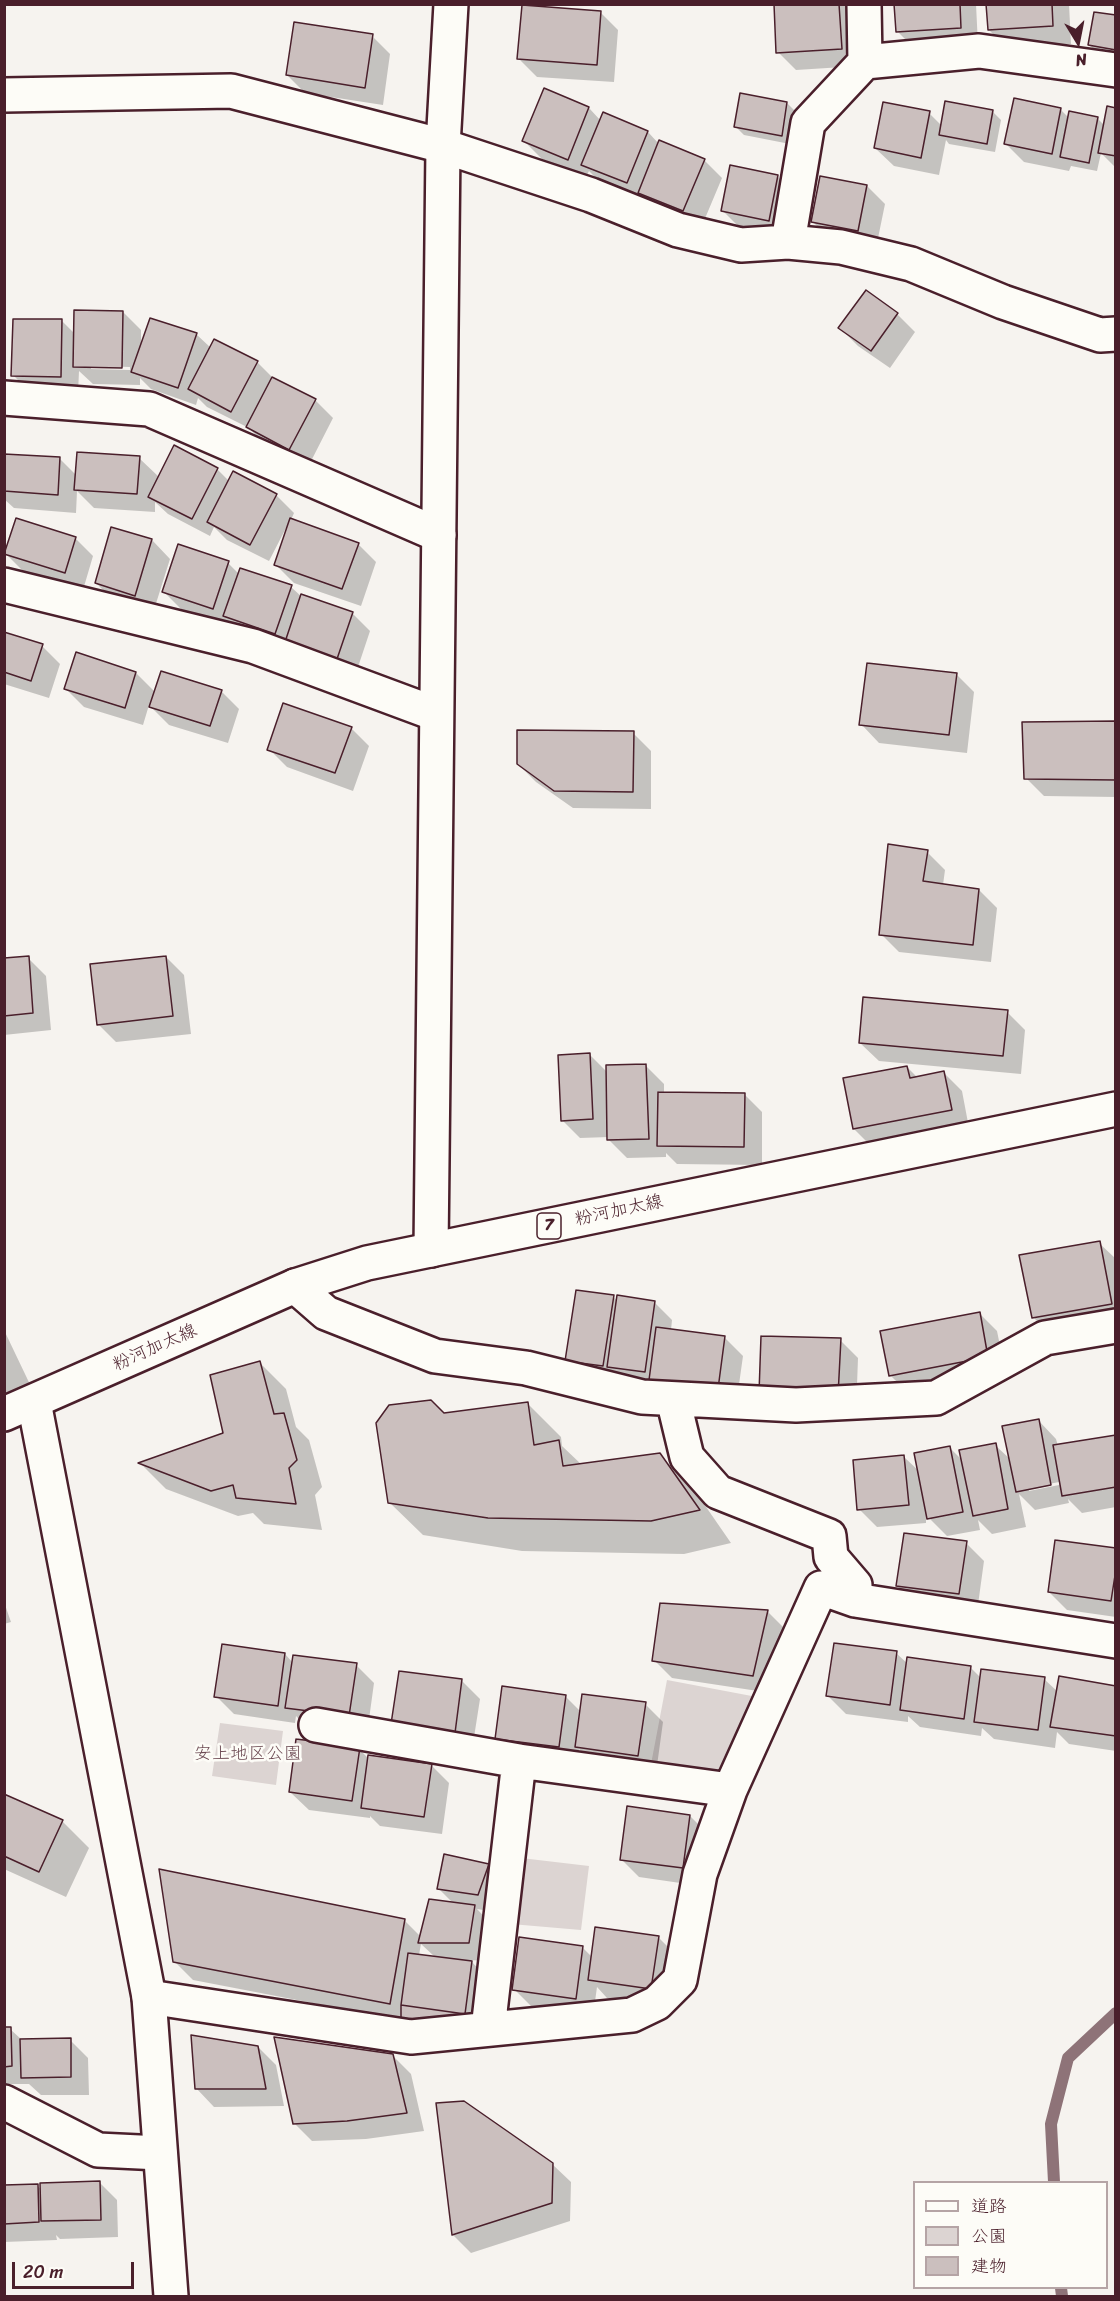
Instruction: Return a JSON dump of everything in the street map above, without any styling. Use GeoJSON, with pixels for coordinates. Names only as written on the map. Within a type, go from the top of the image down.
{"type":"FeatureCollection","features":[{"type":"Feature","properties":{"kind":"street"},"geometry":{"type":"LineString","coordinates":[[431,1250],[443,146],[451,4]]}},
{"type":"Feature","properties":{"kind":"street"},"geometry":{"type":"LineString","coordinates":[[864,4],[865,62]]}},
{"type":"Feature","properties":{"kind":"street"},"geometry":{"type":"LineString","coordinates":[[788,242],[808,123],[865,62],[979,51],[1116,70]]}},
{"type":"Feature","properties":{"kind":"street"},"geometry":{"type":"LineString","coordinates":[[4,95],[231,91],[443,146],[591,195],[678,230],[741,245],[788,242],[841,247],[911,264],[1003,302],[1100,335],[1116,334]]}},
{"type":"Feature","properties":{"kind":"street"},"geometry":{"type":"LineString","coordinates":[[4,398],[149,409],[439,535]]}},
{"type":"Feature","properties":{"kind":"street"},"geometry":{"type":"LineString","coordinates":[[4,585],[253,646],[436,714]]}},
{"type":"Feature","properties":{"kind":"street","name":"粉河加太線"},"geometry":{"type":"LineString","coordinates":[[4,1414],[295,1286],[367,1263],[1116,1110]]}},
{"type":"Feature","properties":{"kind":"street"},"geometry":{"type":"LineString","coordinates":[[295,1286],[326,1313],[435,1356],[526,1368],[642,1397],[796,1405],[936,1398],[1045,1338],[1116,1326]]}},
{"type":"Feature","properties":{"kind":"street"},"geometry":{"type":"LineString","coordinates":[[673,1399],[687,1457],[718,1492],[830,1536],[831,1557],[855,1585],[855,1600]]}},
{"type":"Feature","properties":{"kind":"street"},"geometry":{"type":"LineString","coordinates":[[34,1402],[149,1997],[171,2296]]}},
{"type":"Feature","properties":{"kind":"street"},"geometry":{"type":"LineString","coordinates":[[149,1997],[411,2037],[632,2015],[657,2003],[680,1980],[700,1874],[730,1790],[821,1588],[855,1600],[1116,1641]]}},
{"type":"Feature","properties":{"kind":"street"},"geometry":{"type":"LineString","coordinates":[[316,1725],[519,1761],[730,1790]]}},
{"type":"Feature","properties":{"kind":"street"},"geometry":{"type":"LineString","coordinates":[[488,2029],[519,1761]]}},
{"type":"Feature","properties":{"kind":"street"},"geometry":{"type":"LineString","coordinates":[[4,2102],[98,2150],[160,2153]]}},
{"type":"Feature","properties":{"kind":"green space"},"geometry":{"type":"Polygon","coordinates":[[[667,1680],[757,1697],[723,1773],[651,1764],[667,1680]]]}},
{"type":"Feature","properties":{"kind":"green space","name":"安上地区公園"},"geometry":{"type":"Polygon","coordinates":[[[220,1723],[283,1731],[276,1785],[212,1776],[220,1723]]]}},
{"type":"Feature","properties":{"kind":"green space"},"geometry":{"type":"Polygon","coordinates":[[[521,1858],[589,1866],[581,1930],[511,1924],[521,1858]]]}},
{"type":"Feature","properties":{"kind":"building"},"geometry":{"type":"Polygon","coordinates":[[[774,4],[839,4],[842,49],[776,53],[774,4]]]}},
{"type":"Feature","properties":{"kind":"building"},"geometry":{"type":"Polygon","coordinates":[[[894,4],[960,4],[961,28],[896,32],[894,4]]]}},
{"type":"Feature","properties":{"kind":"building"},"geometry":{"type":"Polygon","coordinates":[[[986,4],[1052,4],[1053,26],[988,30],[986,4]]]}},
{"type":"Feature","properties":{"kind":"building"},"geometry":{"type":"Polygon","coordinates":[[[522,5],[601,11],[597,65],[517,59],[522,5]]]}},
{"type":"Feature","properties":{"kind":"building"},"geometry":{"type":"Polygon","coordinates":[[[1094,12],[1116,15],[1116,50],[1088,45],[1094,12]]]}},
{"type":"Feature","properties":{"kind":"building"},"geometry":{"type":"Polygon","coordinates":[[[294,22],[373,34],[365,88],[286,75],[294,22]]]}},
{"type":"Feature","properties":{"kind":"building"},"geometry":{"type":"Polygon","coordinates":[[[544,88],[589,107],[568,160],[522,141],[544,88]]]}},
{"type":"Feature","properties":{"kind":"building"},"geometry":{"type":"Polygon","coordinates":[[[740,93],[787,102],[782,136],[734,127],[740,93]]]}},
{"type":"Feature","properties":{"kind":"building"},"geometry":{"type":"Polygon","coordinates":[[[1014,98],[1061,108],[1052,154],[1004,144],[1014,98]]]}},
{"type":"Feature","properties":{"kind":"building"},"geometry":{"type":"Polygon","coordinates":[[[945,101],[993,110],[987,144],[939,135],[945,101]]]}},
{"type":"Feature","properties":{"kind":"building"},"geometry":{"type":"Polygon","coordinates":[[[883,102],[930,111],[921,158],[874,148],[883,102]]]}},
{"type":"Feature","properties":{"kind":"building"},"geometry":{"type":"Polygon","coordinates":[[[1107,106],[1116,108],[1116,156],[1098,153],[1107,106]]]}},
{"type":"Feature","properties":{"kind":"building"},"geometry":{"type":"Polygon","coordinates":[[[1069,111],[1098,117],[1089,163],[1060,157],[1069,111]]]}},
{"type":"Feature","properties":{"kind":"building"},"geometry":{"type":"Polygon","coordinates":[[[603,112],[648,131],[627,183],[581,165],[603,112]]]}},
{"type":"Feature","properties":{"kind":"building"},"geometry":{"type":"Polygon","coordinates":[[[659,140],[705,159],[683,211],[638,193],[659,140]]]}},
{"type":"Feature","properties":{"kind":"building"},"geometry":{"type":"Polygon","coordinates":[[[730,165],[778,175],[769,221],[721,211],[730,165]]]}},
{"type":"Feature","properties":{"kind":"building"},"geometry":{"type":"Polygon","coordinates":[[[820,176],[867,185],[858,231],[811,222],[820,176]]]}},
{"type":"Feature","properties":{"kind":"building"},"geometry":{"type":"Polygon","coordinates":[[[866,290],[898,313],[871,351],[838,328],[866,290]]]}},
{"type":"Feature","properties":{"kind":"building"},"geometry":{"type":"Polygon","coordinates":[[[74,310],[123,311],[122,368],[73,367],[74,310]]]}},
{"type":"Feature","properties":{"kind":"building"},"geometry":{"type":"Polygon","coordinates":[[[150,318],[197,333],[178,388],[131,372],[150,318]]]}},
{"type":"Feature","properties":{"kind":"building"},"geometry":{"type":"Polygon","coordinates":[[[13,319],[62,319],[61,377],[11,376],[13,319]]]}},
{"type":"Feature","properties":{"kind":"building"},"geometry":{"type":"Polygon","coordinates":[[[214,339],[258,361],[231,412],[188,389],[214,339]]]}},
{"type":"Feature","properties":{"kind":"building"},"geometry":{"type":"Polygon","coordinates":[[[272,377],[316,399],[289,450],[246,427],[272,377]]]}},
{"type":"Feature","properties":{"kind":"building"},"geometry":{"type":"Polygon","coordinates":[[[174,445],[218,468],[192,519],[148,497],[174,445]]]}},
{"type":"Feature","properties":{"kind":"building"},"geometry":{"type":"Polygon","coordinates":[[[77,452],[140,456],[137,494],[74,490],[77,452]]]}},
{"type":"Feature","properties":{"kind":"building"},"geometry":{"type":"Polygon","coordinates":[[[4,454],[60,457],[58,495],[4,491],[4,454]]]}},
{"type":"Feature","properties":{"kind":"building"},"geometry":{"type":"Polygon","coordinates":[[[233,471],[277,494],[250,545],[207,522],[233,471]]]}},
{"type":"Feature","properties":{"kind":"building"},"geometry":{"type":"Polygon","coordinates":[[[16,518],[76,537],[65,573],[4,554],[16,518]]]}},
{"type":"Feature","properties":{"kind":"building"},"geometry":{"type":"Polygon","coordinates":[[[290,518],[359,543],[342,589],[274,565],[290,518]]]}},
{"type":"Feature","properties":{"kind":"building"},"geometry":{"type":"Polygon","coordinates":[[[111,527],[152,539],[135,596],[95,583],[111,527]]]}},
{"type":"Feature","properties":{"kind":"building"},"geometry":{"type":"Polygon","coordinates":[[[178,544],[229,561],[213,609],[162,592],[178,544]]]}},
{"type":"Feature","properties":{"kind":"building"},"geometry":{"type":"Polygon","coordinates":[[[240,568],[292,585],[275,634],[223,616],[240,568]]]}},
{"type":"Feature","properties":{"kind":"building"},"geometry":{"type":"Polygon","coordinates":[[[301,594],[353,612],[337,659],[285,642],[301,594]]]}},
{"type":"Feature","properties":{"kind":"building"},"geometry":{"type":"Polygon","coordinates":[[[4,632],[43,644],[31,681],[4,672],[4,632]]]}},
{"type":"Feature","properties":{"kind":"building"},"geometry":{"type":"Polygon","coordinates":[[[76,652],[136,672],[125,708],[64,689],[76,652]]]}},
{"type":"Feature","properties":{"kind":"building"},"geometry":{"type":"Polygon","coordinates":[[[867,663],[957,673],[949,735],[859,725],[867,663]]]}},
{"type":"Feature","properties":{"kind":"building"},"geometry":{"type":"Polygon","coordinates":[[[161,671],[222,690],[210,726],[149,707],[161,671]]]}},
{"type":"Feature","properties":{"kind":"building"},"geometry":{"type":"Polygon","coordinates":[[[283,703],[352,727],[335,773],[267,750],[283,703]]]}},
{"type":"Feature","properties":{"kind":"building"},"geometry":{"type":"Polygon","coordinates":[[[1116,721],[1116,780],[1024,779],[1022,722],[1116,721]]]}},
{"type":"Feature","properties":{"kind":"building"},"geometry":{"type":"Polygon","coordinates":[[[517,730],[634,731],[633,792],[554,791],[517,764],[517,730]]]}},
{"type":"Feature","properties":{"kind":"building"},"geometry":{"type":"Polygon","coordinates":[[[888,844],[928,850],[923,881],[979,889],[973,945],[879,935],[888,844]]]}},
{"type":"Feature","properties":{"kind":"building"},"geometry":{"type":"Polygon","coordinates":[[[29,956],[33,1013],[4,1016],[4,958],[29,956]]]}},
{"type":"Feature","properties":{"kind":"building"},"geometry":{"type":"Polygon","coordinates":[[[166,956],[173,1016],[97,1025],[90,964],[166,956]]]}},
{"type":"Feature","properties":{"kind":"building"},"geometry":{"type":"Polygon","coordinates":[[[863,997],[1008,1010],[1003,1056],[859,1043],[863,997]]]}},
{"type":"Feature","properties":{"kind":"building"},"geometry":{"type":"Polygon","coordinates":[[[590,1053],[593,1119],[561,1121],[558,1055],[590,1053]]]}},
{"type":"Feature","properties":{"kind":"building"},"geometry":{"type":"Polygon","coordinates":[[[646,1064],[649,1139],[607,1140],[606,1065],[646,1064]]]}},
{"type":"Feature","properties":{"kind":"building"},"geometry":{"type":"Polygon","coordinates":[[[907,1066],[910,1078],[944,1071],[952,1110],[853,1129],[843,1078],[907,1066]]]}},
{"type":"Feature","properties":{"kind":"building"},"geometry":{"type":"Polygon","coordinates":[[[658,1092],[745,1093],[744,1147],[657,1146],[658,1092]]]}},
{"type":"Feature","properties":{"kind":"building"},"geometry":{"type":"Polygon","coordinates":[[[1100,1241],[1112,1304],[1032,1318],[1019,1255],[1100,1241]]]}},
{"type":"Feature","properties":{"kind":"building"},"geometry":{"type":"Polygon","coordinates":[[[576,1290],[614,1295],[603,1366],[565,1361],[576,1290]]]}},
{"type":"Feature","properties":{"kind":"building"},"geometry":{"type":"Polygon","coordinates":[[[617,1295],[655,1301],[645,1372],[607,1367],[617,1295]]]}},
{"type":"Feature","properties":{"kind":"building"},"geometry":{"type":"Polygon","coordinates":[[[980,1312],[988,1357],[889,1376],[880,1331],[980,1312]]]}},
{"type":"Feature","properties":{"kind":"building"},"geometry":{"type":"Polygon","coordinates":[[[656,1327],[725,1336],[718,1389],[649,1380],[656,1327]]]}},
{"type":"Feature","properties":{"kind":"building"},"geometry":{"type":"Polygon","coordinates":[[[761,1336],[841,1338],[838,1396],[759,1393],[761,1336]]]}},
{"type":"Feature","properties":{"kind":"building"},"geometry":{"type":"Polygon","coordinates":[[[260,1361],[274,1414],[284,1413],[297,1460],[289,1468],[296,1504],[236,1498],[233,1485],[211,1491],[138,1463],[223,1433],[210,1375],[260,1361]]]}},
{"type":"Feature","properties":{"kind":"building"},"geometry":{"type":"Polygon","coordinates":[[[431,1400],[444,1413],[528,1402],[534,1445],[559,1440],[563,1466],[660,1453],[700,1510],[651,1521],[488,1518],[388,1503],[376,1423],[389,1405],[431,1400]]]}},
{"type":"Feature","properties":{"kind":"building"},"geometry":{"type":"Polygon","coordinates":[[[1039,1419],[1051,1485],[1016,1492],[1002,1426],[1039,1419]]]}},
{"type":"Feature","properties":{"kind":"building"},"geometry":{"type":"Polygon","coordinates":[[[1116,1435],[1116,1487],[1062,1496],[1053,1445],[1116,1435]]]}},
{"type":"Feature","properties":{"kind":"building"},"geometry":{"type":"Polygon","coordinates":[[[996,1443],[1008,1509],[973,1516],[959,1450],[996,1443]]]}},
{"type":"Feature","properties":{"kind":"building"},"geometry":{"type":"Polygon","coordinates":[[[950,1446],[963,1512],[927,1519],[914,1453],[950,1446]]]}},
{"type":"Feature","properties":{"kind":"building"},"geometry":{"type":"Polygon","coordinates":[[[904,1455],[909,1505],[857,1510],[853,1460],[904,1455]]]}},
{"type":"Feature","properties":{"kind":"building"},"geometry":{"type":"Polygon","coordinates":[[[904,1533],[967,1541],[959,1594],[896,1586],[904,1533]]]}},
{"type":"Feature","properties":{"kind":"building"},"geometry":{"type":"Polygon","coordinates":[[[1055,1540],[1116,1548],[1116,1569],[1111,1601],[1048,1592],[1055,1540]]]}},
{"type":"Feature","properties":{"kind":"building"},"geometry":{"type":"Polygon","coordinates":[[[660,1603],[768,1610],[753,1676],[652,1661],[660,1603]]]}},
{"type":"Feature","properties":{"kind":"building"},"geometry":{"type":"Polygon","coordinates":[[[834,1643],[897,1651],[890,1705],[826,1696],[834,1643]]]}},
{"type":"Feature","properties":{"kind":"building"},"geometry":{"type":"Polygon","coordinates":[[[222,1644],[285,1653],[278,1706],[214,1697],[222,1644]]]}},
{"type":"Feature","properties":{"kind":"building"},"geometry":{"type":"Polygon","coordinates":[[[293,1655],[357,1663],[349,1716],[285,1708],[293,1655]]]}},
{"type":"Feature","properties":{"kind":"building"},"geometry":{"type":"Polygon","coordinates":[[[907,1657],[971,1666],[964,1719],[900,1710],[907,1657]]]}},
{"type":"Feature","properties":{"kind":"building"},"geometry":{"type":"Polygon","coordinates":[[[981,1669],[1045,1677],[1038,1730],[974,1722],[981,1669]]]}},
{"type":"Feature","properties":{"kind":"building"},"geometry":{"type":"Polygon","coordinates":[[[399,1671],[462,1679],[455,1733],[391,1724],[399,1671]]]}},
{"type":"Feature","properties":{"kind":"building"},"geometry":{"type":"Polygon","coordinates":[[[1059,1676],[1116,1686],[1116,1736],[1050,1727],[1059,1676]]]}},
{"type":"Feature","properties":{"kind":"building"},"geometry":{"type":"Polygon","coordinates":[[[502,1686],[566,1695],[559,1747],[495,1739],[502,1686]]]}},
{"type":"Feature","properties":{"kind":"building"},"geometry":{"type":"Polygon","coordinates":[[[582,1694],[646,1702],[638,1756],[575,1747],[582,1694]]]}},
{"type":"Feature","properties":{"kind":"building"},"geometry":{"type":"Polygon","coordinates":[[[296,1739],[360,1747],[352,1801],[289,1792],[296,1739]]]}},
{"type":"Feature","properties":{"kind":"building"},"geometry":{"type":"Polygon","coordinates":[[[368,1755],[432,1764],[424,1817],[361,1808],[368,1755]]]}},
{"type":"Feature","properties":{"kind":"building"},"geometry":{"type":"Polygon","coordinates":[[[4,1794],[63,1820],[39,1872],[4,1856],[4,1794]]]}},
{"type":"Feature","properties":{"kind":"building"},"geometry":{"type":"Polygon","coordinates":[[[627,1806],[690,1815],[683,1868],[620,1860],[627,1806]]]}},
{"type":"Feature","properties":{"kind":"building"},"geometry":{"type":"Polygon","coordinates":[[[444,1854],[489,1864],[478,1895],[437,1889],[444,1854]]]}},
{"type":"Feature","properties":{"kind":"building"},"geometry":{"type":"Polygon","coordinates":[[[159,1869],[405,1919],[390,2004],[173,1962],[159,1869]]]}},
{"type":"Feature","properties":{"kind":"building"},"geometry":{"type":"Polygon","coordinates":[[[429,1899],[475,1905],[469,1943],[418,1943],[429,1899]]]}},
{"type":"Feature","properties":{"kind":"building"},"geometry":{"type":"Polygon","coordinates":[[[595,1927],[659,1936],[651,1989],[588,1980],[595,1927]]]}},
{"type":"Feature","properties":{"kind":"building"},"geometry":{"type":"Polygon","coordinates":[[[519,1937],[583,1946],[576,1999],[512,1990],[519,1937]]]}},
{"type":"Feature","properties":{"kind":"building"},"geometry":{"type":"Polygon","coordinates":[[[408,1953],[472,1961],[465,2014],[401,2005],[408,1953]]]}},
{"type":"Feature","properties":{"kind":"building"},"geometry":{"type":"Polygon","coordinates":[[[401,2005],[465,2014],[463,2026],[401,2018],[401,2005]]]}},
{"type":"Feature","properties":{"kind":"building"},"geometry":{"type":"Polygon","coordinates":[[[4,2027],[11,2027],[12,2066],[4,2067],[4,2027]]]}},
{"type":"Feature","properties":{"kind":"building"},"geometry":{"type":"Polygon","coordinates":[[[191,2035],[258,2046],[266,2089],[195,2089],[191,2035]]]}},
{"type":"Feature","properties":{"kind":"building"},"geometry":{"type":"Polygon","coordinates":[[[274,2037],[393,2054],[407,2113],[347,2121],[293,2124],[274,2037]]]}},
{"type":"Feature","properties":{"kind":"building"},"geometry":{"type":"Polygon","coordinates":[[[71,2038],[71,2077],[21,2078],[20,2039],[71,2038]]]}},
{"type":"Feature","properties":{"kind":"building"},"geometry":{"type":"Polygon","coordinates":[[[464,2101],[553,2163],[552,2203],[452,2235],[436,2103],[464,2101]]]}},
{"type":"Feature","properties":{"kind":"building"},"geometry":{"type":"Polygon","coordinates":[[[100,2181],[101,2220],[41,2221],[40,2183],[100,2181]]]}},
{"type":"Feature","properties":{"kind":"building"},"geometry":{"type":"Polygon","coordinates":[[[38,2184],[39,2222],[4,2224],[4,2185],[38,2184]]]}},
{"type":"Feature","properties":{"kind":"waterway"},"geometry":{"type":"LineString","coordinates":[[1054,2181],[1051,2124],[1068,2058],[1116,2013]]}},
{"type":"Feature","properties":{"kind":"waterway"},"geometry":{"type":"LineString","coordinates":[[1061,2289],[1062,2296]]}}]}
